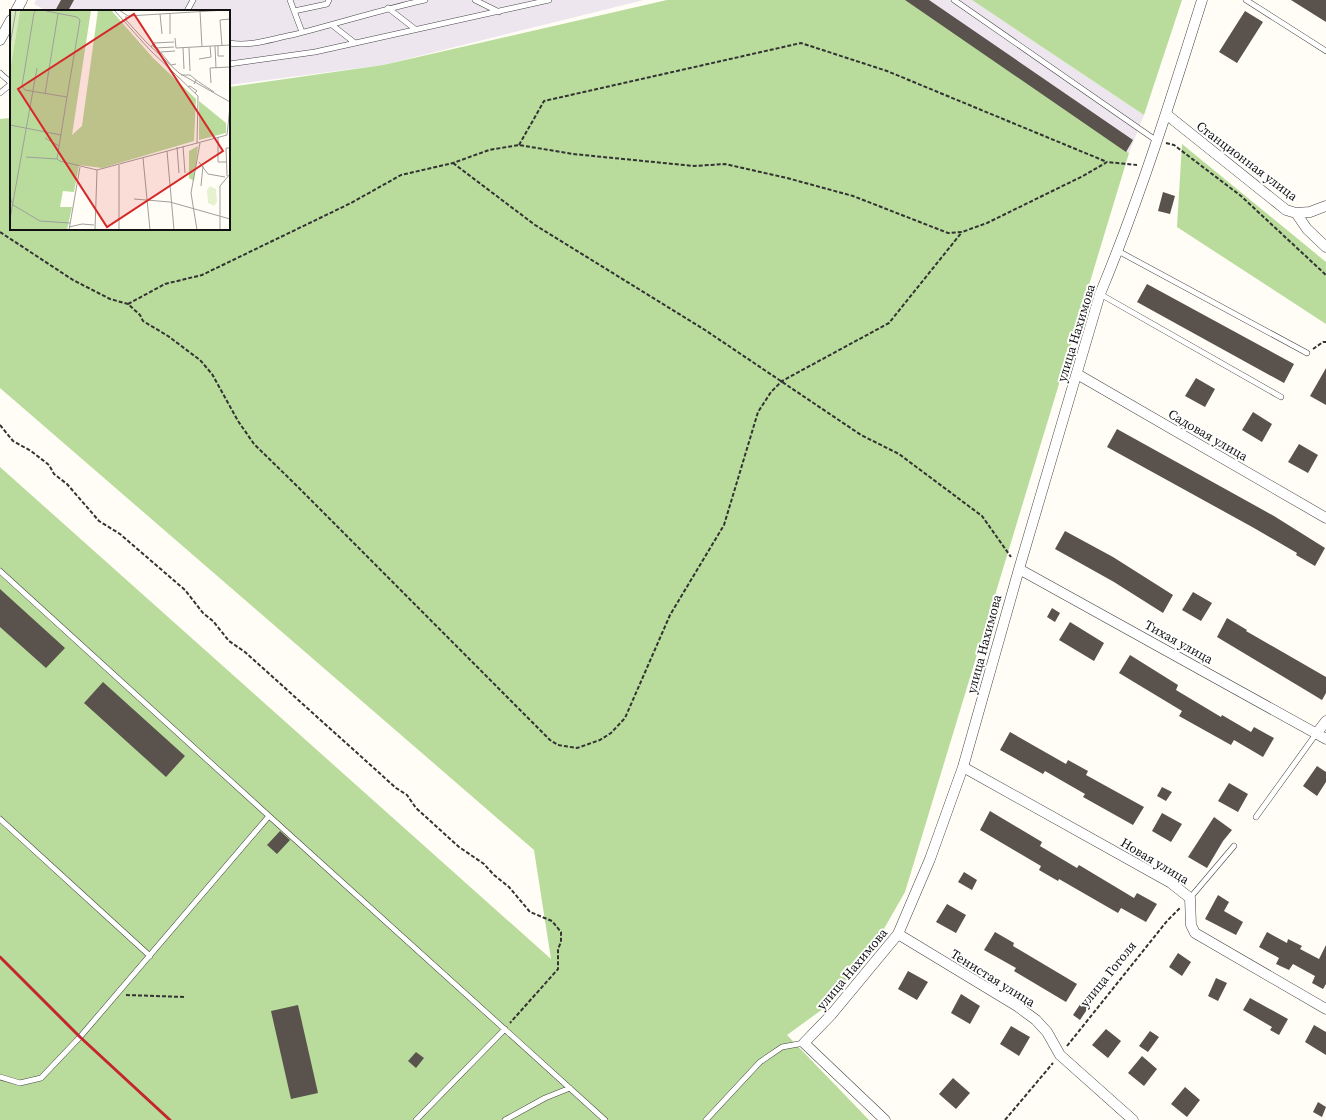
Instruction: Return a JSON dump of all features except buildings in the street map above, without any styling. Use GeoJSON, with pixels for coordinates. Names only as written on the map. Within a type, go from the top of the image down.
{"type":"FeatureCollection","features":[{"type":"Feature","properties":{"kind":"street"},"geometry":{"type":"LineString","coordinates":[[17,10],[22,0]]}},
{"type":"Feature","properties":{"kind":"street","name":"улица Нахимова"},"geometry":{"type":"LineString","coordinates":[[804,1042],[831,1015],[898,934],[930,859],[964,767],[1019,569],[1100,294],[1118,251],[1157,141],[1202,0]]}},
{"type":"Feature","properties":{"kind":"street"},"geometry":{"type":"LineString","coordinates":[[0,39],[10,22]]}},
{"type":"Feature","properties":{"kind":"street","name":"Станционная улица"},"geometry":{"type":"LineString","coordinates":[[1166,114],[1286,210],[1296,213],[1307,229],[1326,247]]}},
{"type":"Feature","properties":{"kind":"street"},"geometry":{"type":"LineString","coordinates":[[1296,213],[1310,212],[1326,206]]}},
{"type":"Feature","properties":{"kind":"street","name":"Садовая улица"},"geometry":{"type":"LineString","coordinates":[[1077,374],[1326,518]]}},
{"type":"Feature","properties":{"kind":"street","name":"Тихая улица"},"geometry":{"type":"LineString","coordinates":[[1019,569],[1326,739]]}},
{"type":"Feature","properties":{"kind":"street"},"geometry":{"type":"LineString","coordinates":[[1316,734],[1326,722]]}},
{"type":"Feature","properties":{"kind":"street","name":"Новая улица"},"geometry":{"type":"LineString","coordinates":[[964,767],[1171,883],[1190,898],[1190,925],[1195,932],[1326,1010]]}},
{"type":"Feature","properties":{"kind":"street","name":"Тенистая улица"},"geometry":{"type":"LineString","coordinates":[[898,934],[1017,1006],[1036,1020],[1047,1032],[1060,1055],[1133,1120]]}},
{"type":"Feature","properties":{"kind":"street"},"geometry":{"type":"LineString","coordinates":[[804,1042],[885,1120]]}},
{"type":"Feature","properties":{"kind":"lane"},"geometry":{"type":"LineString","coordinates":[[188,10],[193,0]]}},
{"type":"Feature","properties":{"kind":"lane"},"geometry":{"type":"LineString","coordinates":[[290,0],[302,32]]}},
{"type":"Feature","properties":{"kind":"lane"},"geometry":{"type":"LineString","coordinates":[[294,11],[327,4],[329,0]]}},
{"type":"Feature","properties":{"kind":"lane"},"geometry":{"type":"LineString","coordinates":[[230,43],[249,45],[332,25],[388,8],[425,0]]}},
{"type":"Feature","properties":{"kind":"lane"},"geometry":{"type":"LineString","coordinates":[[474,0],[499,12]]}},
{"type":"Feature","properties":{"kind":"lane"},"geometry":{"type":"LineString","coordinates":[[230,64],[315,52],[549,0]]}},
{"type":"Feature","properties":{"kind":"lane"},"geometry":{"type":"LineString","coordinates":[[954,0],[1157,141]]}},
{"type":"Feature","properties":{"kind":"lane"},"geometry":{"type":"LineString","coordinates":[[1246,0],[1326,51]]}},
{"type":"Feature","properties":{"kind":"lane"},"geometry":{"type":"LineString","coordinates":[[388,8],[416,29]]}},
{"type":"Feature","properties":{"kind":"lane"},"geometry":{"type":"LineString","coordinates":[[332,25],[355,43]]}},
{"type":"Feature","properties":{"kind":"lane"},"geometry":{"type":"LineString","coordinates":[[0,73],[10,82]]}},
{"type":"Feature","properties":{"kind":"lane"},"geometry":{"type":"LineString","coordinates":[[0,93],[10,84]]}},
{"type":"Feature","properties":{"kind":"lane"},"geometry":{"type":"LineString","coordinates":[[1118,251],[1307,354]]}},
{"type":"Feature","properties":{"kind":"lane"},"geometry":{"type":"LineString","coordinates":[[1100,294],[1281,397]]}},
{"type":"Feature","properties":{"kind":"lane"},"geometry":{"type":"LineString","coordinates":[[0,571],[605,1120]]}},
{"type":"Feature","properties":{"kind":"lane"},"geometry":{"type":"LineString","coordinates":[[1256,817],[1316,734]]}},
{"type":"Feature","properties":{"kind":"lane"},"geometry":{"type":"LineString","coordinates":[[0,1077],[20,1083],[41,1078],[117,995],[269,816]]}},
{"type":"Feature","properties":{"kind":"lane"},"geometry":{"type":"LineString","coordinates":[[0,818],[150,956]]}},
{"type":"Feature","properties":{"kind":"lane"},"geometry":{"type":"LineString","coordinates":[[1190,898],[1234,846]]}},
{"type":"Feature","properties":{"kind":"lane"},"geometry":{"type":"LineString","coordinates":[[416,1120],[505,1029]]}},
{"type":"Feature","properties":{"kind":"lane"},"geometry":{"type":"LineString","coordinates":[[706,1120],[760,1062],[782,1047],[804,1042]]}},
{"type":"Feature","properties":{"kind":"lane"},"geometry":{"type":"LineString","coordinates":[[505,1120],[545,1098],[570,1088]]}},
{"type":"Feature","properties":{"kind":"path"},"geometry":{"type":"LineString","coordinates":[[519,145],[544,101],[801,43],[887,72],[1107,162],[1148,166]]}},
{"type":"Feature","properties":{"kind":"path"},"geometry":{"type":"LineString","coordinates":[[1157,141],[1174,145],[1241,196],[1326,275]]}},
{"type":"Feature","properties":{"kind":"path"},"geometry":{"type":"LineString","coordinates":[[128,304],[165,284],[202,275],[351,203],[401,175],[453,163],[489,150],[519,145],[573,154],[694,166],[725,164],[787,178],[853,196],[948,233],[962,232],[987,223],[1083,176],[1107,162]]}},
{"type":"Feature","properties":{"kind":"path"},"geometry":{"type":"LineString","coordinates":[[453,163],[535,225],[705,330],[800,392],[861,435],[899,454],[982,516],[1019,569]]}},
{"type":"Feature","properties":{"kind":"path"},"geometry":{"type":"LineString","coordinates":[[0,232],[73,280],[110,299],[128,304],[140,315],[143,320],[168,336],[200,360],[212,374],[238,421],[258,449],[550,740],[558,745],[577,748],[600,740],[625,718],[670,615],[724,524],[758,412],[771,392],[782,381],[889,323],[962,232]]}},
{"type":"Feature","properties":{"kind":"path"},"geometry":{"type":"LineString","coordinates":[[1307,354],[1323,342],[1326,342]]}},
{"type":"Feature","properties":{"kind":"path"},"geometry":{"type":"LineString","coordinates":[[0,425],[13,441],[31,451],[49,465],[54,474],[67,484],[99,521],[120,534],[185,590],[203,613],[213,621],[229,641],[245,652],[303,705],[318,716],[330,729],[396,788],[407,795],[416,808],[458,847],[484,864],[494,875],[510,887],[530,912],[552,921],[560,932],[561,942],[558,949],[558,969],[505,1029]]}},
{"type":"Feature","properties":{"kind":"path","name":"улица Гоголя"},"geometry":{"type":"LineString","coordinates":[[1005,1120],[1060,1055],[1167,921],[1190,898]]}},
{"type":"Feature","properties":{"kind":"path"},"geometry":{"type":"LineString","coordinates":[[117,995],[185,998]]}},
{"type":"Feature","properties":{"kind":"shaded area"},"geometry":{"type":"Polygon","coordinates":[[[36,0],[644,0],[383,65],[230,85],[230,10],[45,10],[34,4],[36,0]]]}},
{"type":"Feature","properties":{"kind":"shaded area"},"geometry":{"type":"Polygon","coordinates":[[[916,0],[972,0],[1144,115],[1129,153],[916,0]]]}},
{"type":"Feature","properties":{"kind":"green space"},"geometry":{"type":"Polygon","coordinates":[[[667,0],[916,0],[1129,153],[905,892],[869,955],[827,1006],[787,1035],[869,1120],[0,1120],[0,467],[551,959],[534,850],[0,388],[0,119],[10,118],[10,230],[230,230],[230,87],[383,65],[667,0]]]}},
{"type":"Feature","properties":{"kind":"green space"},"geometry":{"type":"Polygon","coordinates":[[[972,0],[1182,0],[1144,115],[972,0]]]}},
{"type":"Feature","properties":{"kind":"green space"},"geometry":{"type":"Polygon","coordinates":[[[1182,144],[1326,262],[1326,324],[1177,227],[1182,144]]]}},
{"type":"Feature","properties":{"kind":"railway"},"geometry":{"type":"LineString","coordinates":[[0,957],[80,1037],[170,1120]]}}]}
